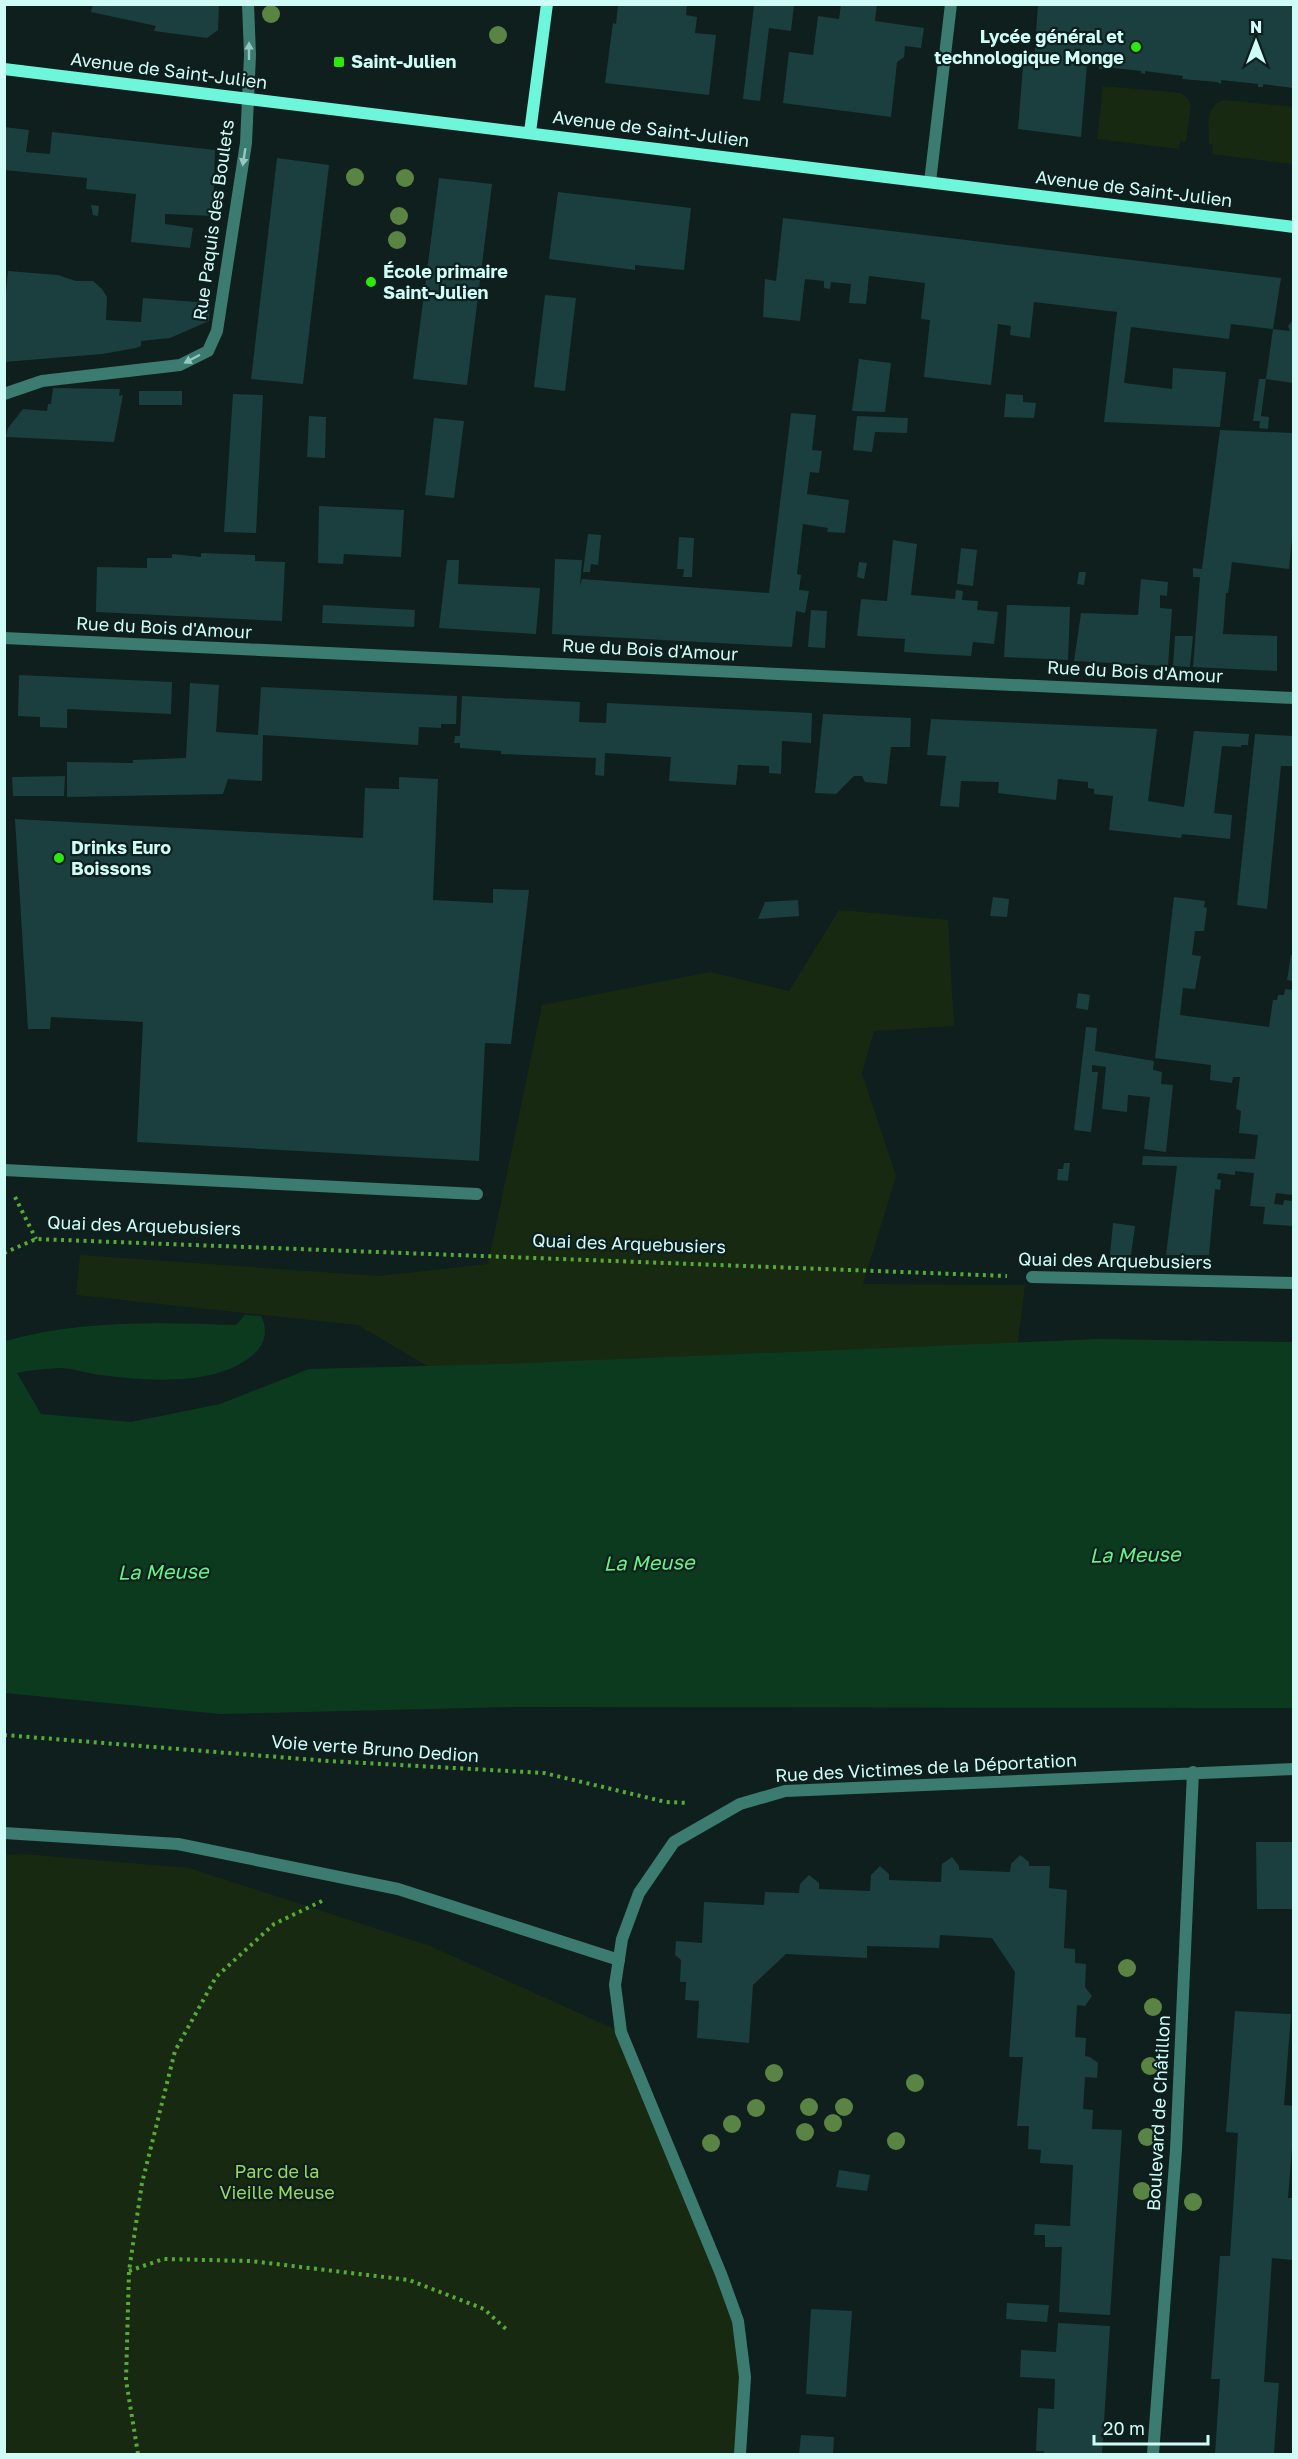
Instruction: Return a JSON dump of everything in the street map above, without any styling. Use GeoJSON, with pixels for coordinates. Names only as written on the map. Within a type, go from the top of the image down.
{"type":"FeatureCollection","features":[{"type":"Feature","properties":{"kind":"main road"},"geometry":{"type":"LineString","coordinates":[[530,132],[547,4]]}},
{"type":"Feature","properties":{"kind":"main road","name":"Avenue de Saint-Julien"},"geometry":{"type":"LineString","coordinates":[[4,69],[1293,227]]}},
{"type":"Feature","properties":{"kind":"street","name":"Rue Paquis des Boulets"},"geometry":{"type":"LineString","coordinates":[[4,394],[42,381],[180,365],[208,351],[218,331],[246,142],[250,55],[248,4]]}},
{"type":"Feature","properties":{"kind":"street"},"geometry":{"type":"LineString","coordinates":[[930,182],[951,4]]}},
{"type":"Feature","properties":{"kind":"street","name":"Rue du Bois d'Amour"},"geometry":{"type":"LineString","coordinates":[[4,638],[1293,698]]}},
{"type":"Feature","properties":{"kind":"street"},"geometry":{"type":"LineString","coordinates":[[4,1170],[477,1194]]}},
{"type":"Feature","properties":{"kind":"street","name":"Quai des Arquebusiers"},"geometry":{"type":"LineString","coordinates":[[1032,1277],[1293,1283]]}},
{"type":"Feature","properties":{"kind":"street","name":"Rue des Victimes de la Déportation"},"geometry":{"type":"LineString","coordinates":[[740,2454],[745,2377],[738,2321],[721,2274],[621,2032],[615,1985],[622,1939],[639,1893],[674,1842],[740,1804],[784,1791],[1293,1769]]}},
{"type":"Feature","properties":{"kind":"street","name":"Boulevard de Châtillon"},"geometry":{"type":"LineString","coordinates":[[1153,2454],[1176,2150],[1193,1772]]}},
{"type":"Feature","properties":{"kind":"street"},"geometry":{"type":"LineString","coordinates":[[4,1833],[178,1844],[362,1881],[398,1889],[619,1960]]}},
{"type":"Feature","properties":{"kind":"path","name":"Quai des Arquebusiers"},"geometry":{"type":"LineString","coordinates":[[14,1193],[36,1239],[1032,1277]]}},
{"type":"Feature","properties":{"kind":"path"},"geometry":{"type":"LineString","coordinates":[[4,1253],[36,1239]]}},
{"type":"Feature","properties":{"kind":"path","name":"Voie verte Bruno Dedion"},"geometry":{"type":"LineString","coordinates":[[4,1735],[328,1761],[544,1773],[666,1802],[740,1804]]}},
{"type":"Feature","properties":{"kind":"path"},"geometry":{"type":"LineString","coordinates":[[138,2454],[126,2380],[129,2271],[142,2183],[175,2051],[216,1977],[274,1924],[323,1900]]}},
{"type":"Feature","properties":{"kind":"path"},"geometry":{"type":"LineString","coordinates":[[129,2271],[164,2259],[251,2261],[409,2280],[484,2309],[506,2330]]}},
{"type":"Feature","properties":{"kind":"green space"},"geometry":{"type":"Polygon","coordinates":[[[1103,86],[1181,93],[1191,105],[1186,142],[1180,141],[1179,149],[1097,139],[1103,86]]]}},
{"type":"Feature","properties":{"kind":"green space"},"geometry":{"type":"Polygon","coordinates":[[[1225,100],[1293,107],[1293,164],[1212,154],[1213,145],[1209,144],[1209,117],[1214,106],[1225,100]]]}},
{"type":"Feature","properties":{"kind":"green space"},"geometry":{"type":"Polygon","coordinates":[[[839,910],[948,920],[954,1026],[874,1031],[862,1073],[896,1176],[863,1284],[1025,1285],[1014,1375],[503,1411],[358,1325],[76,1295],[80,1255],[379,1276],[488,1264],[542,1005],[710,972],[789,991],[839,910]]]}},
{"type":"Feature","properties":{"kind":"green space","name":"Parc de la Vieille Meuse"},"geometry":{"type":"Polygon","coordinates":[[[24,1854],[189,1868],[430,1946],[621,2032],[721,2274],[745,2377],[740,2454],[5,2454],[4,1855],[24,1854]]]}},
{"type":"Feature","properties":{"kind":"water","name":"La Meuse"},"geometry":{"type":"Polygon","coordinates":[[[245,1315],[261,1316],[265,1326],[264,1340],[255,1353],[240,1364],[222,1372],[182,1379],[160,1380],[100,1375],[64,1368],[17,1373],[41,1414],[131,1422],[220,1404],[309,1369],[503,1364],[1099,1339],[1293,1342],[1293,1708],[513,1707],[220,1714],[5,1693],[5,1341],[33,1334],[90,1326],[148,1323],[236,1325],[245,1315]]]}},
{"type":"Feature","properties":{"kind":"building"},"geometry":{"type":"Polygon","coordinates":[[[93,4],[219,4],[218,30],[207,38],[154,31],[156,26],[91,12],[93,4]]]}},
{"type":"Feature","properties":{"kind":"building"},"geometry":{"type":"Polygon","coordinates":[[[618,4],[687,4],[686,15],[697,17],[695,33],[716,35],[709,95],[605,83],[613,23],[616,24],[618,4]]]}},
{"type":"Feature","properties":{"kind":"building"},"geometry":{"type":"Polygon","coordinates":[[[841,4],[877,4],[875,21],[924,28],[921,48],[905,46],[904,57],[897,62],[891,117],[783,103],[789,52],[813,55],[818,16],[839,19],[841,4]]]}},
{"type":"Feature","properties":{"kind":"building"},"geometry":{"type":"Polygon","coordinates":[[[1038,4],[1293,4],[1293,88],[1263,84],[1263,87],[1258,87],[1258,84],[1221,80],[1221,84],[1182,79],[1183,76],[1145,71],[1145,74],[1141,71],[1104,67],[1104,69],[1099,69],[1099,66],[1087,65],[1081,137],[1018,129],[1023,66],[1034,62],[1038,4]]]}},
{"type":"Feature","properties":{"kind":"building"},"geometry":{"type":"Polygon","coordinates":[[[754,5],[794,5],[791,31],[769,28],[760,101],[743,99],[754,5]]]}},
{"type":"Feature","properties":{"kind":"building"},"geometry":{"type":"Polygon","coordinates":[[[4,127],[29,130],[26,152],[50,154],[52,132],[215,150],[213,216],[165,214],[165,224],[193,228],[190,248],[131,242],[136,194],[86,189],[87,178],[4,170],[4,127]]]}},
{"type":"Feature","properties":{"kind":"building"},"geometry":{"type":"Polygon","coordinates":[[[277,158],[329,165],[303,384],[251,379],[277,158]]]}},
{"type":"Feature","properties":{"kind":"building"},"geometry":{"type":"Polygon","coordinates":[[[439,178],[492,184],[467,385],[413,379],[439,178]]]}},
{"type":"Feature","properties":{"kind":"building"},"geometry":{"type":"Polygon","coordinates":[[[558,192],[691,208],[684,270],[635,265],[635,270],[549,259],[558,192]]]}},
{"type":"Feature","properties":{"kind":"building"},"geometry":{"type":"Polygon","coordinates":[[[91,205],[99,206],[98,216],[93,215],[91,205]]]}},
{"type":"Feature","properties":{"kind":"building"},"geometry":{"type":"Polygon","coordinates":[[[783,218],[1281,278],[1273,329],[1231,324],[1229,339],[1131,327],[1124,383],[1172,389],[1173,368],[1226,372],[1220,427],[1104,422],[1117,312],[1034,302],[1030,338],[1010,335],[1011,326],[998,324],[991,385],[924,377],[930,320],[921,319],[925,283],[869,276],[866,304],[849,303],[851,284],[831,282],[830,289],[824,288],[824,281],[805,279],[800,321],[763,317],[765,279],[776,281],[783,218]]]}},
{"type":"Feature","properties":{"kind":"building"},"geometry":{"type":"Polygon","coordinates":[[[8,271],[58,275],[76,281],[93,281],[107,297],[106,320],[141,322],[143,298],[210,303],[209,321],[170,338],[141,341],[141,346],[136,348],[102,354],[4,362],[4,312],[8,271]]]}},
{"type":"Feature","properties":{"kind":"building"},"geometry":{"type":"Polygon","coordinates":[[[545,295],[576,298],[565,391],[534,387],[545,295]]]}},
{"type":"Feature","properties":{"kind":"building"},"geometry":{"type":"Polygon","coordinates":[[[1293,320],[1293,383],[1266,379],[1273,329],[1290,331],[1288,326],[1293,320]]]}},
{"type":"Feature","properties":{"kind":"building"},"geometry":{"type":"Polygon","coordinates":[[[859,359],[891,363],[885,412],[852,411],[859,359]]]}},
{"type":"Feature","properties":{"kind":"building"},"geometry":{"type":"Polygon","coordinates":[[[1259,379],[1266,379],[1261,416],[1269,417],[1268,429],[1259,428],[1260,421],[1253,421],[1259,379]]]}},
{"type":"Feature","properties":{"kind":"building"},"geometry":{"type":"Polygon","coordinates":[[[53,388],[120,389],[119,396],[123,395],[114,442],[6,437],[8,428],[23,409],[47,411],[48,404],[51,404],[53,388]]]}},
{"type":"Feature","properties":{"kind":"building"},"geometry":{"type":"Polygon","coordinates":[[[139,391],[182,391],[182,405],[139,405],[139,391]]]}},
{"type":"Feature","properties":{"kind":"building"},"geometry":{"type":"Polygon","coordinates":[[[233,394],[263,395],[256,533],[224,532],[233,394]]]}},
{"type":"Feature","properties":{"kind":"building"},"geometry":{"type":"Polygon","coordinates":[[[1006,394],[1023,395],[1023,402],[1036,403],[1034,418],[1004,417],[1006,394]]]}},
{"type":"Feature","properties":{"kind":"building"},"geometry":{"type":"Polygon","coordinates":[[[791,413],[816,415],[812,450],[822,451],[819,473],[810,472],[807,494],[849,500],[845,533],[827,532],[828,528],[803,524],[797,574],[801,575],[799,590],[809,591],[805,613],[796,611],[792,647],[552,634],[555,559],[582,560],[580,586],[582,579],[769,593],[791,413]]]}},
{"type":"Feature","properties":{"kind":"building"},"geometry":{"type":"Polygon","coordinates":[[[309,416],[326,417],[325,458],[307,457],[309,416]]]}},
{"type":"Feature","properties":{"kind":"building"},"geometry":{"type":"Polygon","coordinates":[[[857,416],[908,418],[907,433],[875,432],[872,452],[853,450],[857,416]]]}},
{"type":"Feature","properties":{"kind":"building"},"geometry":{"type":"Polygon","coordinates":[[[434,418],[464,421],[454,498],[425,495],[434,418]]]}},
{"type":"Feature","properties":{"kind":"building"},"geometry":{"type":"Polygon","coordinates":[[[1220,430],[1293,433],[1293,527],[1289,569],[1232,562],[1228,593],[1226,593],[1223,634],[1277,636],[1277,671],[1193,667],[1200,577],[1193,577],[1193,568],[1202,569],[1220,430]]]}},
{"type":"Feature","properties":{"kind":"building"},"geometry":{"type":"Polygon","coordinates":[[[319,506],[404,510],[401,557],[344,554],[343,564],[318,563],[319,506]]]}},
{"type":"Feature","properties":{"kind":"building"},"geometry":{"type":"Polygon","coordinates":[[[588,534],[601,535],[598,565],[591,564],[590,572],[583,572],[588,534]]]}},
{"type":"Feature","properties":{"kind":"building"},"geometry":{"type":"Polygon","coordinates":[[[679,537],[694,538],[692,577],[683,577],[684,569],[677,569],[679,537]]]}},
{"type":"Feature","properties":{"kind":"building"},"geometry":{"type":"Polygon","coordinates":[[[893,540],[917,544],[911,595],[955,599],[956,590],[963,591],[962,600],[978,601],[977,610],[998,612],[994,644],[973,642],[971,656],[933,654],[904,652],[905,639],[857,636],[861,599],[887,601],[893,540]]]}},
{"type":"Feature","properties":{"kind":"building"},"geometry":{"type":"Polygon","coordinates":[[[961,548],[977,550],[973,586],[957,584],[961,548]]]}},
{"type":"Feature","properties":{"kind":"building"},"geometry":{"type":"Polygon","coordinates":[[[201,553],[255,555],[255,561],[285,562],[282,621],[96,612],[97,567],[147,568],[147,558],[172,558],[172,554],[201,557],[201,553]]]}},
{"type":"Feature","properties":{"kind":"building"},"geometry":{"type":"Polygon","coordinates":[[[447,560],[459,560],[458,584],[540,588],[536,634],[439,628],[447,560]]]}},
{"type":"Feature","properties":{"kind":"building"},"geometry":{"type":"Polygon","coordinates":[[[859,562],[867,563],[864,579],[857,577],[859,562]]]}},
{"type":"Feature","properties":{"kind":"building"},"geometry":{"type":"Polygon","coordinates":[[[1079,572],[1086,572],[1084,585],[1077,584],[1079,572]]]}},
{"type":"Feature","properties":{"kind":"building"},"geometry":{"type":"Polygon","coordinates":[[[1141,579],[1168,582],[1167,596],[1160,595],[1160,608],[1172,609],[1168,666],[1074,661],[1081,613],[1138,615],[1141,579]]]}},
{"type":"Feature","properties":{"kind":"building"},"geometry":{"type":"Polygon","coordinates":[[[323,605],[415,610],[414,627],[322,623],[323,605]]]}},
{"type":"Feature","properties":{"kind":"building"},"geometry":{"type":"Polygon","coordinates":[[[1007,605],[1070,607],[1068,660],[1004,657],[1007,605]]]}},
{"type":"Feature","properties":{"kind":"building"},"geometry":{"type":"Polygon","coordinates":[[[811,610],[827,611],[825,648],[808,647],[811,610]]]}},
{"type":"Feature","properties":{"kind":"building"},"geometry":{"type":"Polygon","coordinates":[[[1175,636],[1193,636],[1190,667],[1173,666],[1175,636]]]}},
{"type":"Feature","properties":{"kind":"building"},"geometry":{"type":"Polygon","coordinates":[[[19,675],[172,682],[171,714],[67,709],[67,728],[40,727],[40,717],[18,716],[19,675]]]}},
{"type":"Feature","properties":{"kind":"building"},"geometry":{"type":"Polygon","coordinates":[[[190,683],[219,685],[216,732],[258,735],[261,687],[457,696],[456,724],[441,724],[441,728],[419,727],[418,745],[263,735],[262,781],[228,779],[223,794],[67,797],[67,762],[133,763],[133,760],[186,758],[190,683]]]}},
{"type":"Feature","properties":{"kind":"building"},"geometry":{"type":"Polygon","coordinates":[[[462,696],[580,702],[579,722],[606,723],[607,703],[812,713],[811,743],[782,741],[781,774],[769,773],[769,766],[738,765],[736,785],[669,781],[671,757],[605,753],[604,776],[595,775],[596,758],[501,754],[501,751],[460,748],[460,743],[454,743],[455,736],[460,736],[462,696]]]}},
{"type":"Feature","properties":{"kind":"building"},"geometry":{"type":"Polygon","coordinates":[[[823,714],[911,718],[910,747],[891,747],[887,784],[865,782],[862,776],[854,776],[836,794],[815,793],[823,714]]]}},
{"type":"Feature","properties":{"kind":"building"},"geometry":{"type":"Polygon","coordinates":[[[931,719],[1157,729],[1148,801],[1184,807],[1194,731],[1249,734],[1248,745],[1222,746],[1214,813],[1232,815],[1230,839],[1182,834],[1181,838],[1109,830],[1113,796],[1094,794],[1094,789],[1088,788],[1088,782],[1058,779],[1056,800],[998,793],[999,782],[961,781],[959,807],[940,806],[946,756],[927,755],[931,719]]]}},
{"type":"Feature","properties":{"kind":"building"},"geometry":{"type":"Polygon","coordinates":[[[1255,734],[1293,736],[1293,766],[1281,766],[1267,909],[1237,905],[1255,734]]]}},
{"type":"Feature","properties":{"kind":"building"},"geometry":{"type":"Polygon","coordinates":[[[65,776],[64,796],[13,796],[12,777],[65,776]]]}},
{"type":"Feature","properties":{"kind":"building"},"geometry":{"type":"Polygon","coordinates":[[[399,777],[438,779],[433,900],[493,903],[493,889],[529,890],[511,1044],[485,1043],[479,1161],[137,1142],[143,1022],[51,1017],[50,1029],[28,1029],[15,819],[363,838],[365,788],[399,789],[399,777]]]}},
{"type":"Feature","properties":{"kind":"building"},"geometry":{"type":"Polygon","coordinates":[[[993,897],[1009,899],[1007,917],[990,916],[993,897]]]}},
{"type":"Feature","properties":{"kind":"building"},"geometry":{"type":"Polygon","coordinates":[[[1174,897],[1205,901],[1204,907],[1207,908],[1204,931],[1195,931],[1192,955],[1201,956],[1195,989],[1183,988],[1180,1015],[1269,1027],[1273,1000],[1277,1000],[1278,995],[1284,995],[1285,989],[1293,990],[1293,1195],[1276,1193],[1274,1204],[1283,1205],[1284,1200],[1293,1201],[1293,1226],[1263,1224],[1265,1207],[1250,1206],[1254,1173],[1235,1171],[1235,1175],[1218,1173],[1217,1179],[1221,1180],[1220,1190],[1215,1189],[1209,1255],[1166,1255],[1177,1166],[1142,1165],[1143,1156],[1255,1159],[1258,1135],[1239,1133],[1241,1111],[1236,1109],[1240,1077],[1233,1077],[1232,1083],[1210,1080],[1211,1065],[1155,1058],[1174,897]]]}},
{"type":"Feature","properties":{"kind":"building"},"geometry":{"type":"Polygon","coordinates":[[[798,900],[799,916],[758,919],[765,902],[798,900]]]}},
{"type":"Feature","properties":{"kind":"building"},"geometry":{"type":"Polygon","coordinates":[[[1291,955],[1293,955],[1293,981],[1287,980],[1291,955]]]}},
{"type":"Feature","properties":{"kind":"building"},"geometry":{"type":"Polygon","coordinates":[[[1078,993],[1090,995],[1088,1010],[1076,1008],[1078,993]]]}},
{"type":"Feature","properties":{"kind":"building"},"geometry":{"type":"Polygon","coordinates":[[[1086,1027],[1097,1028],[1095,1051],[1154,1061],[1153,1070],[1162,1072],[1161,1084],[1173,1085],[1166,1152],[1144,1149],[1150,1097],[1128,1095],[1127,1112],[1102,1109],[1106,1067],[1092,1065],[1092,1072],[1098,1072],[1091,1132],[1074,1130],[1086,1027]]]}},
{"type":"Feature","properties":{"kind":"building"},"geometry":{"type":"Polygon","coordinates":[[[1064,1163],[1070,1163],[1068,1181],[1057,1180],[1058,1169],[1063,1169],[1064,1163]]]}},
{"type":"Feature","properties":{"kind":"building"},"geometry":{"type":"Polygon","coordinates":[[[1113,1223],[1135,1226],[1131,1255],[1110,1255],[1113,1223]]]}},
{"type":"Feature","properties":{"kind":"building"},"geometry":{"type":"Polygon","coordinates":[[[1256,1842],[1293,1842],[1293,1909],[1257,1909],[1256,1842]]]}},
{"type":"Feature","properties":{"kind":"building"},"geometry":{"type":"Polygon","coordinates":[[[1020,1855],[1029,1862],[1029,1866],[1050,1866],[1049,1888],[1067,1890],[1064,1948],[1075,1949],[1075,1963],[1086,1964],[1085,1987],[1092,1996],[1085,2006],[1077,2005],[1075,2037],[1086,2038],[1085,2056],[1098,2063],[1097,2078],[1085,2077],[1083,2109],[1093,2110],[1092,2129],[1122,2130],[1110,2315],[1059,2312],[1062,2247],[1045,2247],[1045,2235],[1034,2235],[1035,2224],[1070,2226],[1073,2165],[1040,2163],[1041,2150],[1028,2149],[1029,2126],[1017,2126],[1023,2057],[1009,2057],[1015,1972],[992,1938],[940,1935],[939,1948],[867,1946],[867,1958],[786,1954],[753,1985],[749,2043],[697,2038],[699,2001],[685,2000],[686,1982],[680,1982],[681,1960],[675,1955],[676,1941],[702,1943],[704,1902],[764,1905],[765,1892],[799,1893],[800,1884],[809,1875],[819,1883],[819,1889],[870,1891],[871,1875],[880,1866],[889,1874],[889,1880],[941,1882],[942,1864],[952,1857],[959,1866],[959,1870],[1010,1872],[1011,1864],[1020,1855]]]}},
{"type":"Feature","properties":{"kind":"building"},"geometry":{"type":"Polygon","coordinates":[[[1235,2011],[1291,2014],[1284,2105],[1293,2106],[1288,2198],[1293,2198],[1293,2260],[1272,2258],[1264,2382],[1279,2383],[1274,2454],[1215,2454],[1220,2379],[1211,2379],[1220,2256],[1230,2256],[1238,2133],[1226,2132],[1235,2011]]]}},
{"type":"Feature","properties":{"kind":"building"},"geometry":{"type":"Polygon","coordinates":[[[839,2170],[870,2175],[867,2191],[836,2187],[839,2170]]]}},
{"type":"Feature","properties":{"kind":"building"},"geometry":{"type":"Polygon","coordinates":[[[1007,2303],[1049,2305],[1047,2322],[1006,2319],[1007,2303]]]}},
{"type":"Feature","properties":{"kind":"building"},"geometry":{"type":"Polygon","coordinates":[[[811,2309],[852,2311],[846,2397],[806,2394],[811,2309]]]}},
{"type":"Feature","properties":{"kind":"building"},"geometry":{"type":"Polygon","coordinates":[[[1058,2323],[1110,2326],[1102,2454],[1044,2454],[1044,2451],[1036,2451],[1038,2408],[1054,2409],[1055,2379],[1020,2377],[1021,2350],[1056,2352],[1058,2323]]]}},
{"type":"Feature","properties":{"kind":"building"},"geometry":{"type":"Polygon","coordinates":[[[801,2435],[834,2437],[833,2454],[799,2454],[801,2435]]]}},
{"type":"Feature","properties":{"kind":"place","name":"Lycée général et technologique Monge"},"geometry":{"type":"Point","coordinates":[1136,47]}},
{"type":"Feature","properties":{"kind":"place","name":"Saint-Julien"},"geometry":{"type":"Point","coordinates":[339,62]}},
{"type":"Feature","properties":{"kind":"place","name":"École primaire Saint-Julien"},"geometry":{"type":"Point","coordinates":[371,282]}},
{"type":"Feature","properties":{"kind":"place","name":"Drinks Euro Boissons"},"geometry":{"type":"Point","coordinates":[59,858]}}]}
